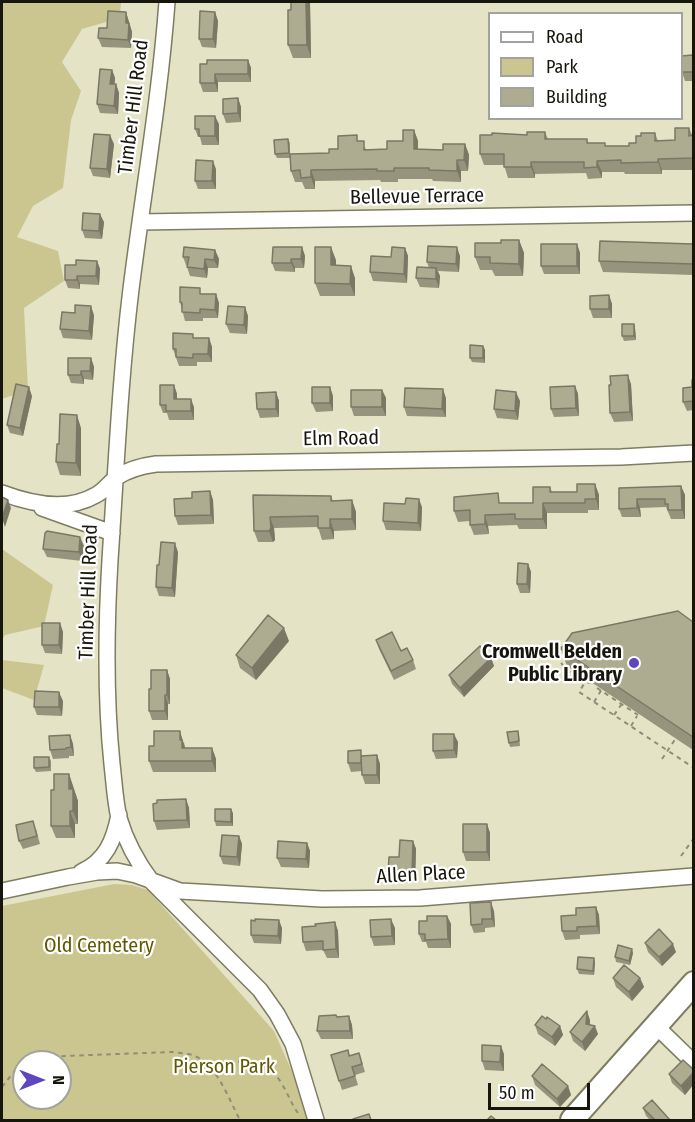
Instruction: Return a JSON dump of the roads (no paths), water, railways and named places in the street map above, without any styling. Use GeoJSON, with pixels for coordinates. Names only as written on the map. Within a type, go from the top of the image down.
{"type":"FeatureCollection","features":[{"type":"Feature","properties":{"kind":"main road"},"geometry":{"type":"LineString","coordinates":[[572,1120],[693,983]]}},
{"type":"Feature","properties":{"kind":"street","name":"Timber Hill Road"},"geometry":{"type":"LineString","coordinates":[[167,2],[124,359],[112,533],[107,676],[110,737],[119,815],[137,862],[152,882],[260,990],[277,1014],[293,1044],[316,1120]]}},
{"type":"Feature","properties":{"kind":"street","name":"Bellevue Terrace"},"geometry":{"type":"LineString","coordinates":[[140,222],[693,213]]}},
{"type":"Feature","properties":{"kind":"street","name":"Elm Road"},"geometry":{"type":"LineString","coordinates":[[2,493],[20,500],[43,504],[71,503],[96,495],[116,478],[141,466],[194,462],[567,458],[693,453]]}},
{"type":"Feature","properties":{"kind":"street"},"geometry":{"type":"LineString","coordinates":[[20,500],[112,533]]}},
{"type":"Feature","properties":{"kind":"street"},"geometry":{"type":"LineString","coordinates":[[2,891],[68,877],[90,868],[102,858],[115,833],[119,815]]}},
{"type":"Feature","properties":{"kind":"street","name":"Allen Place"},"geometry":{"type":"LineString","coordinates":[[68,877],[97,872],[117,872],[136,875],[180,891],[375,899],[420,898],[693,876]]}},
{"type":"Feature","properties":{"kind":"street"},"geometry":{"type":"LineString","coordinates":[[656,1026],[693,1063]]}},
{"type":"Feature","properties":{"kind":"place","name":"Cromwell Belden Public Library"},"geometry":{"type":"Point","coordinates":[634,663]}},
{"type":"Feature","properties":{"kind":"park label","name":"Old Cemetery"},"geometry":{"type":"Point","coordinates":[99,946]}},
{"type":"Feature","properties":{"kind":"park label","name":"Pierson Park"},"geometry":{"type":"Point","coordinates":[224,1067]}}]}
